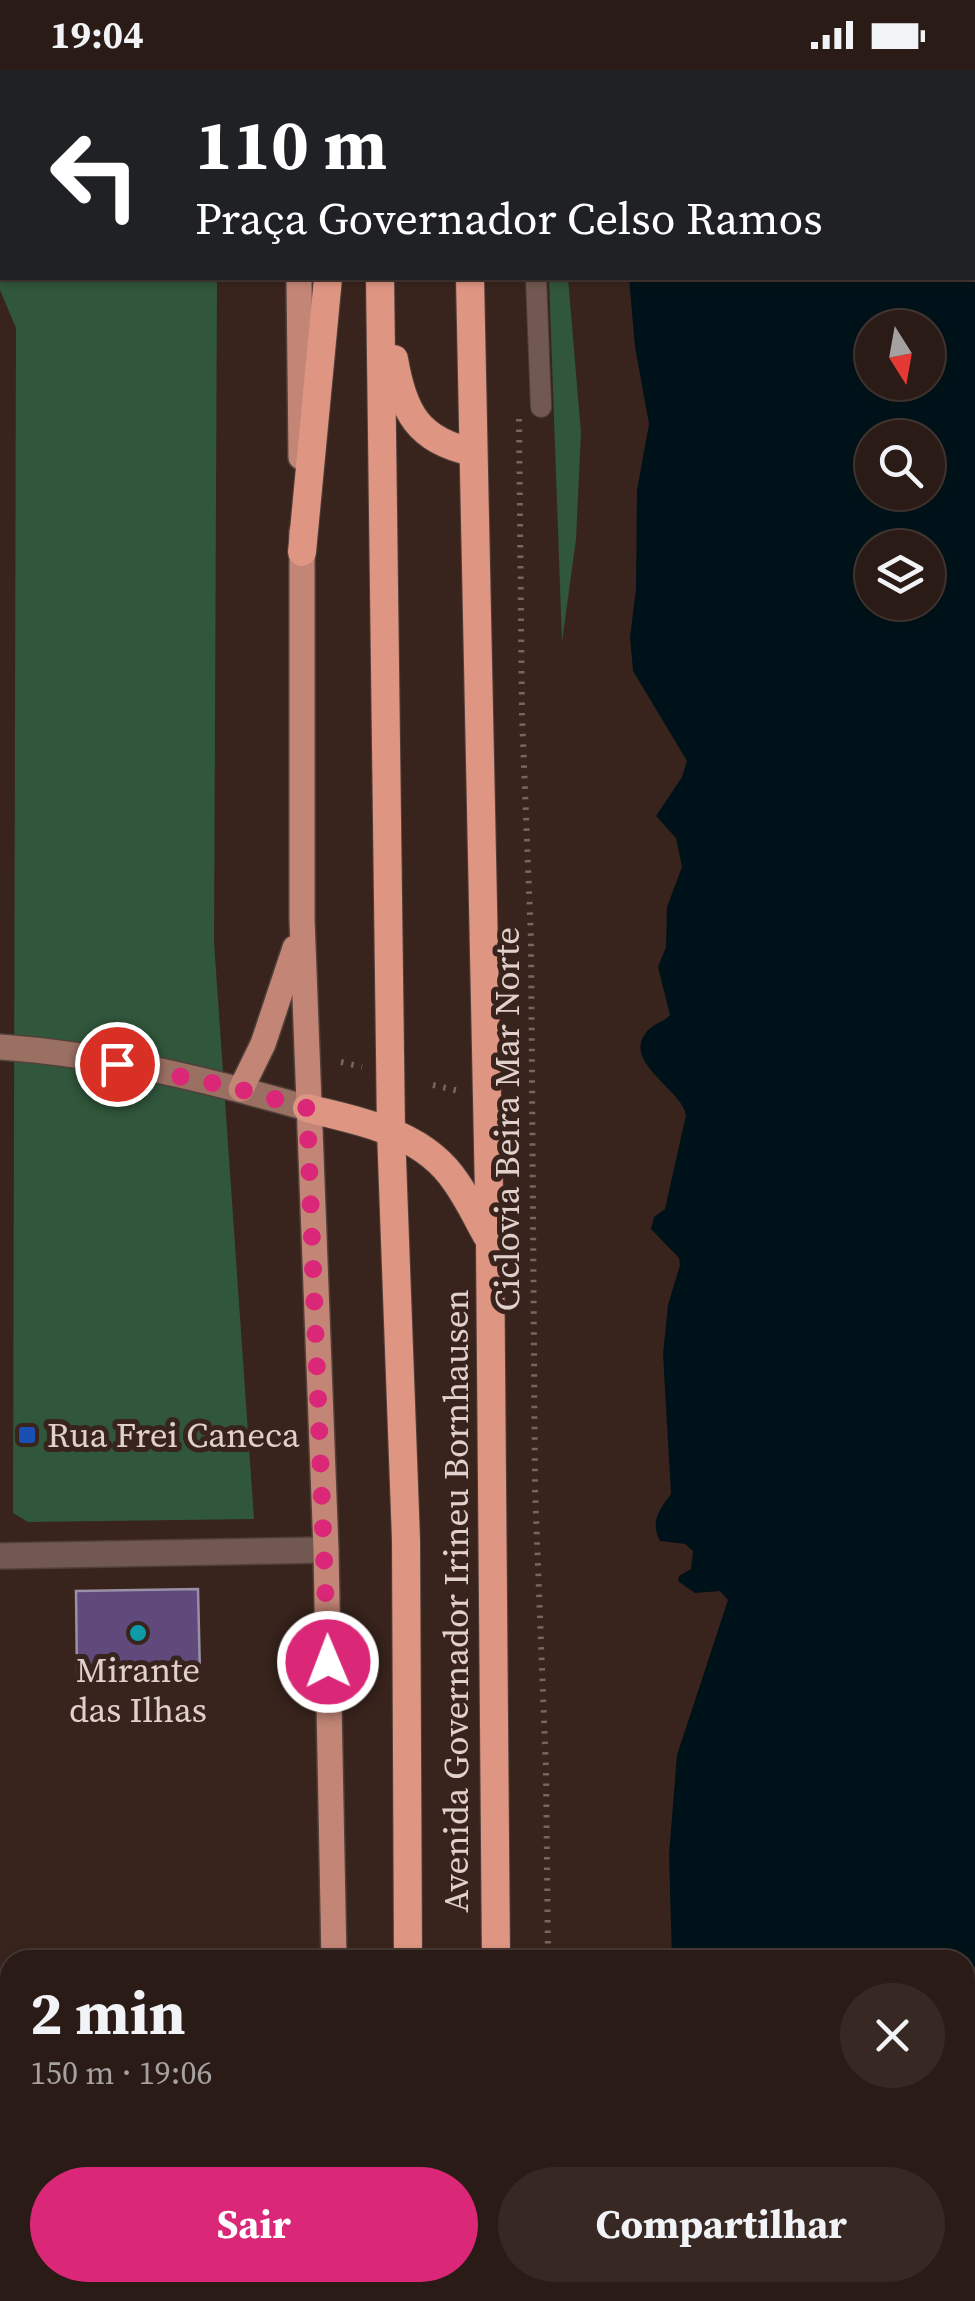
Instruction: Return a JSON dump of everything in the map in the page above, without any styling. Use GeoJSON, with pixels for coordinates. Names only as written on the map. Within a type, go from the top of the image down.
{"type":"FeatureCollection","features":[{"type":"Feature","properties":{"kind":"highway"},"geometry":{"type":"LineString","coordinates":[[302,552],[328,280]]}},
{"type":"Feature","properties":{"kind":"highway"},"geometry":{"type":"LineString","coordinates":[[380,280],[400,392],[424,433],[444,446],[473,452]]}},
{"type":"Feature","properties":{"kind":"highway","name":"Avenida Governador Irineu Bornhausen"},"geometry":{"type":"LineString","coordinates":[[380,280],[391,1131],[406,1540],[408,1950]]}},
{"type":"Feature","properties":{"kind":"highway","name":"Avenida Governador Irineu Bornhausen"},"geometry":{"type":"LineString","coordinates":[[470,280],[490,1242],[496,1950]]}},
{"type":"Feature","properties":{"kind":"highway"},"geometry":{"type":"LineString","coordinates":[[307,1108],[391,1131],[438,1160],[456,1181],[490,1242]]}},
{"type":"Feature","properties":{"kind":"main road"},"geometry":{"type":"LineString","coordinates":[[299,280],[302,919],[326,1550],[334,1950]]}},
{"type":"Feature","properties":{"kind":"main road"},"geometry":{"type":"LineString","coordinates":[[240,1089],[264,1044],[283,992],[302,919]]}},
{"type":"Feature","properties":{"kind":"main road"},"geometry":{"type":"LineString","coordinates":[[0,1047],[42,1050],[240,1089],[307,1108]]}},
{"type":"Feature","properties":{"kind":"street"},"geometry":{"type":"LineString","coordinates":[[530,406],[536,280]]}},
{"type":"Feature","properties":{"kind":"street"},"geometry":{"type":"LineString","coordinates":[[0,1556],[326,1550]]}},
{"type":"Feature","properties":{"kind":"path","name":"Ciclovia Beira Mar Norte"},"geometry":{"type":"LineString","coordinates":[[530,406],[522,715],[532,940],[535,1489],[546,1771],[548,1950]]}},
{"type":"Feature","properties":{"kind":"path"},"geometry":{"type":"LineString","coordinates":[[341,1062],[368,1068]]}},
{"type":"Feature","properties":{"kind":"path"},"geometry":{"type":"LineString","coordinates":[[433,1085],[470,1094]]}},
{"type":"Feature","properties":{"kind":"green space"},"geometry":{"type":"Polygon","coordinates":[[[0,280],[217,280],[214,942],[254,1519],[28,1522],[13,1513],[16,328],[0,290],[0,280]]]}},
{"type":"Feature","properties":{"kind":"green space"},"geometry":{"type":"Polygon","coordinates":[[[549,280],[568,280],[581,433],[576,539],[562,642],[549,280]]]}},
{"type":"Feature","properties":{"kind":"shaded area"},"geometry":{"type":"Polygon","coordinates":[[[629,280],[975,280],[975,1950],[672,1950],[669,1854],[677,1755],[728,1600],[720,1591],[695,1593],[678,1581],[691,1569],[693,1551],[685,1544],[660,1541],[656,1528],[660,1511],[671,1494],[663,1354],[668,1305],[680,1265],[679,1258],[651,1229],[654,1217],[665,1209],[686,1115],[648,1066],[641,1045],[645,1034],[670,1015],[658,967],[666,947],[667,907],[682,867],[676,838],[656,816],[682,777],[687,761],[633,671],[630,637],[636,589],[637,490],[649,424],[635,347],[629,280]]]}},
{"type":"Feature","properties":{"kind":"building","name":"Mirante das Ilhas"},"geometry":{"type":"Polygon","coordinates":[[[198,1589],[200,1675],[77,1677],[76,1591],[198,1589]]]}},
{"type":"Feature","properties":{"kind":"place","name":"Rua Frei Caneca"},"geometry":{"type":"Point","coordinates":[27,1435]}},
{"type":"Feature","properties":{"kind":"place","name":"Mirante das Ilhas"},"geometry":{"type":"Point","coordinates":[138,1633]}},
{"type":"Feature","properties":{"kind":"route"},"geometry":{"type":"LineString","coordinates":[[117,1064],[228,1086],[307,1108],[328,1662]]}}]}
